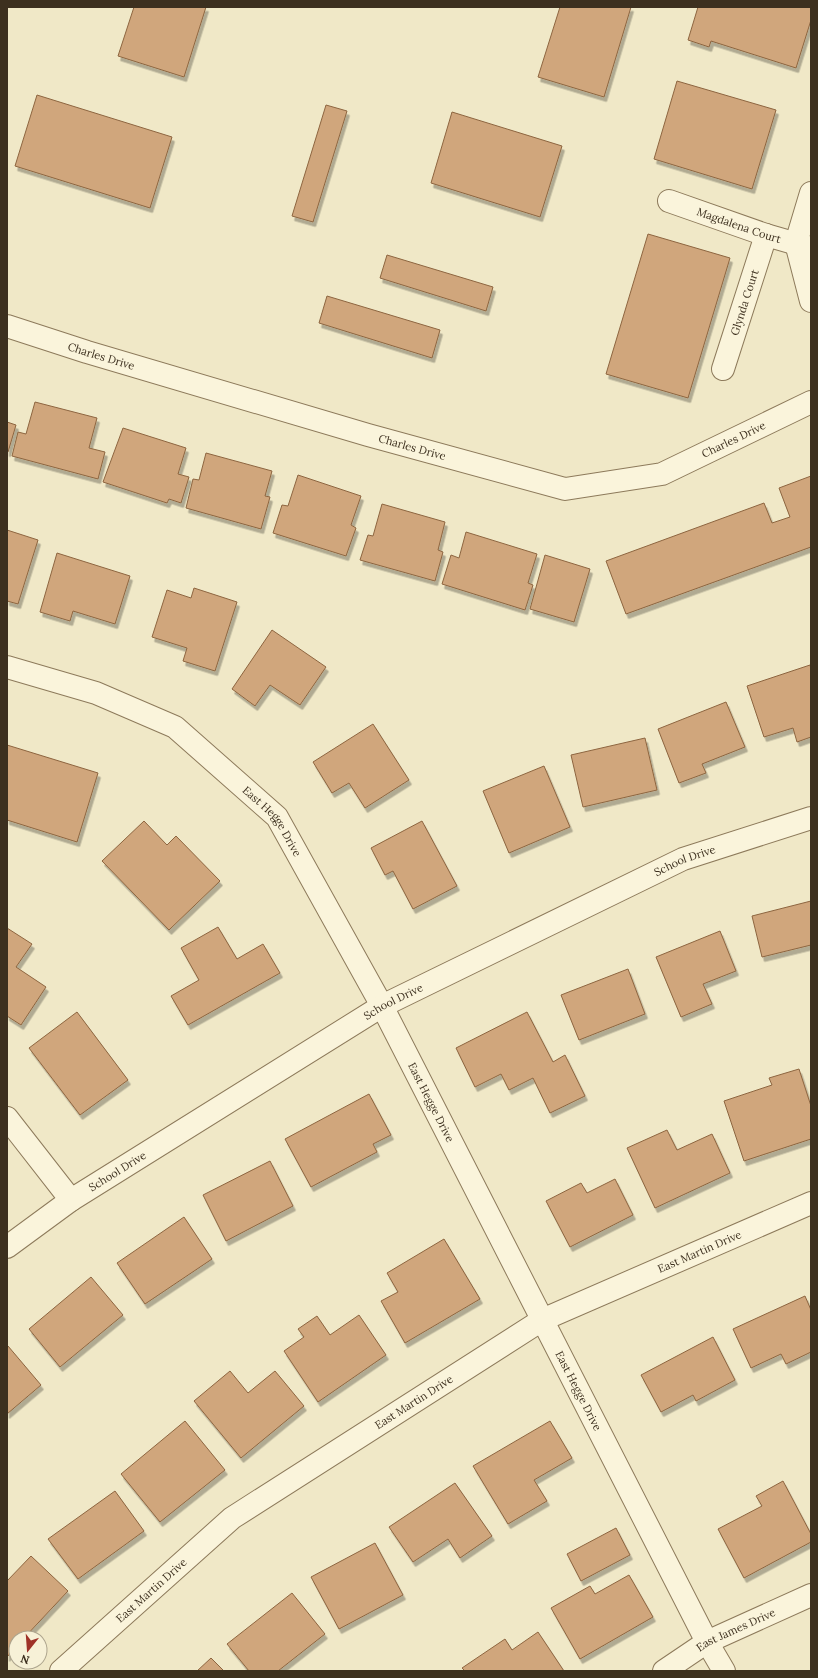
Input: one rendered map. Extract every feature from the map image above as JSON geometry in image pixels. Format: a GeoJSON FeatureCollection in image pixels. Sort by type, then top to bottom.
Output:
{"type":"FeatureCollection","features":[{"type":"Feature","properties":{"kind":"street"},"geometry":{"type":"LineString","coordinates":[[811,193],[803,245],[811,301]]}},
{"type":"Feature","properties":{"kind":"street","name":"Magdalena Court"},"geometry":{"type":"LineString","coordinates":[[668,200],[766,235],[803,245]]}},
{"type":"Feature","properties":{"kind":"street","name":"Glynda Court"},"geometry":{"type":"LineString","coordinates":[[723,370],[766,235]]}},
{"type":"Feature","properties":{"kind":"street","name":"Charles Drive"},"geometry":{"type":"LineString","coordinates":[[7,326],[87,352],[352,430],[564,489],[662,474],[811,402]]}},
{"type":"Feature","properties":{"kind":"street","name":"East Hegge Drive"},"geometry":{"type":"LineString","coordinates":[[7,667],[96,693],[174,727],[277,817],[382,1006],[707,1642],[724,1671]]}},
{"type":"Feature","properties":{"kind":"street","name":"School Drive"},"geometry":{"type":"LineString","coordinates":[[7,1247],[70,1200],[382,1006],[682,859],[811,818]]}},
{"type":"Feature","properties":{"kind":"street"},"geometry":{"type":"LineString","coordinates":[[7,1118],[70,1200]]}},
{"type":"Feature","properties":{"kind":"street","name":"East Martin Drive"},"geometry":{"type":"LineString","coordinates":[[62,1671],[232,1518],[542,1320],[811,1204]]}},
{"type":"Feature","properties":{"kind":"street","name":"East James Drive"},"geometry":{"type":"LineString","coordinates":[[664,1671],[707,1642],[811,1595]]}},
{"type":"Feature","properties":{"kind":"building"},"geometry":{"type":"Polygon","coordinates":[[[134,7],[206,7],[184,77],[118,56],[134,7]]]}},
{"type":"Feature","properties":{"kind":"building"},"geometry":{"type":"Polygon","coordinates":[[[560,7],[631,7],[604,97],[538,77],[560,7]]]}},
{"type":"Feature","properties":{"kind":"building"},"geometry":{"type":"Polygon","coordinates":[[[698,7],[811,7],[811,20],[796,68],[711,41],[709,47],[688,40],[698,7]]]}},
{"type":"Feature","properties":{"kind":"building"},"geometry":{"type":"Polygon","coordinates":[[[677,81],[776,110],[752,189],[654,159],[677,81]]]}},
{"type":"Feature","properties":{"kind":"building"},"geometry":{"type":"Polygon","coordinates":[[[37,95],[172,137],[150,208],[15,166],[37,95]]]}},
{"type":"Feature","properties":{"kind":"building"},"geometry":{"type":"Polygon","coordinates":[[[326,105],[347,111],[313,222],[292,216],[326,105]]]}},
{"type":"Feature","properties":{"kind":"building"},"geometry":{"type":"Polygon","coordinates":[[[452,112],[562,146],[540,217],[431,183],[452,112]]]}},
{"type":"Feature","properties":{"kind":"building"},"geometry":{"type":"Polygon","coordinates":[[[648,234],[730,258],[688,398],[606,374],[648,234]]]}},
{"type":"Feature","properties":{"kind":"building"},"geometry":{"type":"Polygon","coordinates":[[[387,255],[493,287],[486,311],[380,278],[387,255]]]}},
{"type":"Feature","properties":{"kind":"building"},"geometry":{"type":"Polygon","coordinates":[[[327,296],[440,330],[432,358],[319,323],[327,296]]]}},
{"type":"Feature","properties":{"kind":"building"},"geometry":{"type":"Polygon","coordinates":[[[35,402],[97,418],[89,448],[105,452],[98,479],[12,456],[18,432],[26,434],[35,402]]]}},
{"type":"Feature","properties":{"kind":"building"},"geometry":{"type":"Polygon","coordinates":[[[7,422],[16,425],[8,452],[7,452],[7,422]]]}},
{"type":"Feature","properties":{"kind":"building"},"geometry":{"type":"Polygon","coordinates":[[[123,428],[186,448],[178,474],[189,477],[181,503],[169,499],[167,503],[103,482],[123,428]]]}},
{"type":"Feature","properties":{"kind":"building"},"geometry":{"type":"Polygon","coordinates":[[[206,453],[272,471],[265,496],[270,497],[261,529],[186,508],[193,479],[199,480],[206,453]]]}},
{"type":"Feature","properties":{"kind":"building"},"geometry":{"type":"Polygon","coordinates":[[[298,475],[361,496],[351,525],[356,528],[346,556],[273,533],[282,505],[288,506],[298,475]]]}},
{"type":"Feature","properties":{"kind":"building"},"geometry":{"type":"Polygon","coordinates":[[[811,476],[811,547],[626,614],[606,561],[764,503],[772,523],[790,517],[779,488],[811,476]]]}},
{"type":"Feature","properties":{"kind":"building"},"geometry":{"type":"Polygon","coordinates":[[[382,504],[445,522],[438,550],[443,552],[435,581],[360,560],[368,535],[373,536],[382,504]]]}},
{"type":"Feature","properties":{"kind":"building"},"geometry":{"type":"Polygon","coordinates":[[[7,530],[38,540],[18,604],[7,601],[7,530]]]}},
{"type":"Feature","properties":{"kind":"building"},"geometry":{"type":"Polygon","coordinates":[[[466,532],[537,554],[528,583],[533,585],[525,610],[442,584],[451,555],[459,558],[466,532]]]}},
{"type":"Feature","properties":{"kind":"building"},"geometry":{"type":"Polygon","coordinates":[[[57,553],[130,576],[115,624],[73,611],[70,621],[40,612],[57,553]]]}},
{"type":"Feature","properties":{"kind":"building"},"geometry":{"type":"Polygon","coordinates":[[[545,555],[590,569],[574,622],[530,609],[545,555]]]}},
{"type":"Feature","properties":{"kind":"building"},"geometry":{"type":"Polygon","coordinates":[[[194,588],[237,602],[215,671],[183,661],[187,648],[152,637],[167,590],[191,598],[194,588]]]}},
{"type":"Feature","properties":{"kind":"building"},"geometry":{"type":"Polygon","coordinates":[[[272,630],[326,667],[300,705],[270,685],[255,706],[232,689],[272,630]]]}},
{"type":"Feature","properties":{"kind":"building"},"geometry":{"type":"Polygon","coordinates":[[[810,665],[811,737],[797,742],[793,728],[764,737],[747,686],[810,665]]]}},
{"type":"Feature","properties":{"kind":"building"},"geometry":{"type":"Polygon","coordinates":[[[726,702],[745,747],[702,764],[706,773],[679,783],[658,729],[726,702]]]}},
{"type":"Feature","properties":{"kind":"building"},"geometry":{"type":"Polygon","coordinates":[[[373,724],[409,780],[365,808],[349,783],[332,793],[313,762],[373,724]]]}},
{"type":"Feature","properties":{"kind":"building"},"geometry":{"type":"Polygon","coordinates":[[[645,738],[657,790],[583,807],[571,755],[645,738]]]}},
{"type":"Feature","properties":{"kind":"building"},"geometry":{"type":"Polygon","coordinates":[[[7,745],[98,773],[77,842],[7,820],[7,745]]]}},
{"type":"Feature","properties":{"kind":"building"},"geometry":{"type":"Polygon","coordinates":[[[544,766],[570,827],[509,853],[483,791],[544,766]]]}},
{"type":"Feature","properties":{"kind":"building"},"geometry":{"type":"Polygon","coordinates":[[[144,821],[167,845],[176,836],[220,881],[169,930],[102,861],[144,821]]]}},
{"type":"Feature","properties":{"kind":"building"},"geometry":{"type":"Polygon","coordinates":[[[422,821],[457,886],[413,909],[393,871],[385,875],[371,848],[422,821]]]}},
{"type":"Feature","properties":{"kind":"building"},"geometry":{"type":"Polygon","coordinates":[[[811,901],[811,945],[762,957],[752,916],[811,901]]]}},
{"type":"Feature","properties":{"kind":"building"},"geometry":{"type":"Polygon","coordinates":[[[218,927],[237,959],[263,944],[280,973],[188,1025],[171,996],[199,980],[181,948],[218,927]]]}},
{"type":"Feature","properties":{"kind":"building"},"geometry":{"type":"Polygon","coordinates":[[[7,928],[32,944],[16,967],[46,987],[21,1025],[7,1016],[7,928]]]}},
{"type":"Feature","properties":{"kind":"building"},"geometry":{"type":"Polygon","coordinates":[[[720,931],[736,971],[703,984],[712,1004],[681,1017],[656,957],[720,931]]]}},
{"type":"Feature","properties":{"kind":"building"},"geometry":{"type":"Polygon","coordinates":[[[628,969],[645,1014],[579,1040],[561,995],[628,969]]]}},
{"type":"Feature","properties":{"kind":"building"},"geometry":{"type":"Polygon","coordinates":[[[77,1012],[128,1080],[80,1115],[29,1048],[77,1012]]]}},
{"type":"Feature","properties":{"kind":"building"},"geometry":{"type":"Polygon","coordinates":[[[527,1012],[553,1062],[565,1055],[585,1096],[550,1113],[533,1078],[509,1090],[501,1074],[475,1087],[456,1048],[527,1012]]]}},
{"type":"Feature","properties":{"kind":"building"},"geometry":{"type":"Polygon","coordinates":[[[799,1069],[811,1106],[811,1139],[744,1161],[724,1101],[772,1085],[769,1078],[799,1069]]]}},
{"type":"Feature","properties":{"kind":"building"},"geometry":{"type":"Polygon","coordinates":[[[369,1094],[391,1135],[373,1144],[377,1152],[311,1187],[285,1139],[369,1094]]]}},
{"type":"Feature","properties":{"kind":"building"},"geometry":{"type":"Polygon","coordinates":[[[667,1130],[677,1150],[712,1134],[730,1173],[655,1208],[627,1148],[667,1130]]]}},
{"type":"Feature","properties":{"kind":"building"},"geometry":{"type":"Polygon","coordinates":[[[270,1161],[293,1206],[226,1241],[203,1195],[270,1161]]]}},
{"type":"Feature","properties":{"kind":"building"},"geometry":{"type":"Polygon","coordinates":[[[615,1179],[633,1215],[570,1247],[546,1201],[581,1183],[587,1193],[615,1179]]]}},
{"type":"Feature","properties":{"kind":"building"},"geometry":{"type":"Polygon","coordinates":[[[184,1217],[212,1259],[145,1304],[117,1263],[184,1217]]]}},
{"type":"Feature","properties":{"kind":"building"},"geometry":{"type":"Polygon","coordinates":[[[444,1239],[480,1299],[405,1343],[381,1301],[398,1292],[387,1273],[444,1239]]]}},
{"type":"Feature","properties":{"kind":"building"},"geometry":{"type":"Polygon","coordinates":[[[91,1277],[123,1315],[60,1367],[29,1329],[91,1277]]]}},
{"type":"Feature","properties":{"kind":"building"},"geometry":{"type":"Polygon","coordinates":[[[805,1296],[811,1310],[811,1352],[786,1364],[781,1354],[751,1368],[733,1329],[805,1296]]]}},
{"type":"Feature","properties":{"kind":"building"},"geometry":{"type":"Polygon","coordinates":[[[359,1315],[386,1355],[318,1402],[284,1351],[304,1337],[298,1329],[317,1316],[330,1335],[359,1315]]]}},
{"type":"Feature","properties":{"kind":"building"},"geometry":{"type":"Polygon","coordinates":[[[713,1337],[735,1380],[696,1401],[693,1395],[661,1412],[641,1375],[713,1337]]]}},
{"type":"Feature","properties":{"kind":"building"},"geometry":{"type":"Polygon","coordinates":[[[8,1346],[41,1385],[7,1414],[7,1347],[8,1346]]]}},
{"type":"Feature","properties":{"kind":"building"},"geometry":{"type":"Polygon","coordinates":[[[230,1371],[248,1393],[275,1371],[304,1406],[241,1458],[194,1401],[230,1371]]]}},
{"type":"Feature","properties":{"kind":"building"},"geometry":{"type":"Polygon","coordinates":[[[185,1421],[225,1470],[160,1522],[121,1474],[185,1421]]]}},
{"type":"Feature","properties":{"kind":"building"},"geometry":{"type":"Polygon","coordinates":[[[550,1421],[572,1458],[534,1480],[547,1501],[508,1524],[473,1466],[550,1421]]]}},
{"type":"Feature","properties":{"kind":"building"},"geometry":{"type":"Polygon","coordinates":[[[783,1481],[811,1534],[811,1542],[744,1578],[718,1529],[762,1506],[756,1496],[783,1481]]]}},
{"type":"Feature","properties":{"kind":"building"},"geometry":{"type":"Polygon","coordinates":[[[455,1483],[492,1536],[460,1558],[448,1539],[413,1562],[389,1527],[455,1483]]]}},
{"type":"Feature","properties":{"kind":"building"},"geometry":{"type":"Polygon","coordinates":[[[115,1491],[144,1531],[78,1579],[48,1539],[115,1491]]]}},
{"type":"Feature","properties":{"kind":"building"},"geometry":{"type":"Polygon","coordinates":[[[616,1528],[630,1555],[581,1581],[567,1554],[616,1528]]]}},
{"type":"Feature","properties":{"kind":"building"},"geometry":{"type":"Polygon","coordinates":[[[375,1543],[403,1595],[339,1629],[311,1577],[375,1543]]]}},
{"type":"Feature","properties":{"kind":"building"},"geometry":{"type":"Polygon","coordinates":[[[31,1556],[68,1591],[31,1630],[8,1630],[7,1657],[7,1581],[31,1556]]]}},
{"type":"Feature","properties":{"kind":"building"},"geometry":{"type":"Polygon","coordinates":[[[629,1575],[653,1617],[580,1659],[551,1608],[590,1586],[595,1594],[629,1575]]]}},
{"type":"Feature","properties":{"kind":"building"},"geometry":{"type":"Polygon","coordinates":[[[292,1593],[325,1634],[278,1671],[249,1671],[227,1644],[292,1593]]]}},
{"type":"Feature","properties":{"kind":"building"},"geometry":{"type":"Polygon","coordinates":[[[538,1632],[564,1671],[465,1671],[462,1668],[505,1639],[512,1650],[538,1632]]]}},
{"type":"Feature","properties":{"kind":"building"},"geometry":{"type":"Polygon","coordinates":[[[211,1658],[224,1671],[197,1671],[211,1658]]]}}]}
